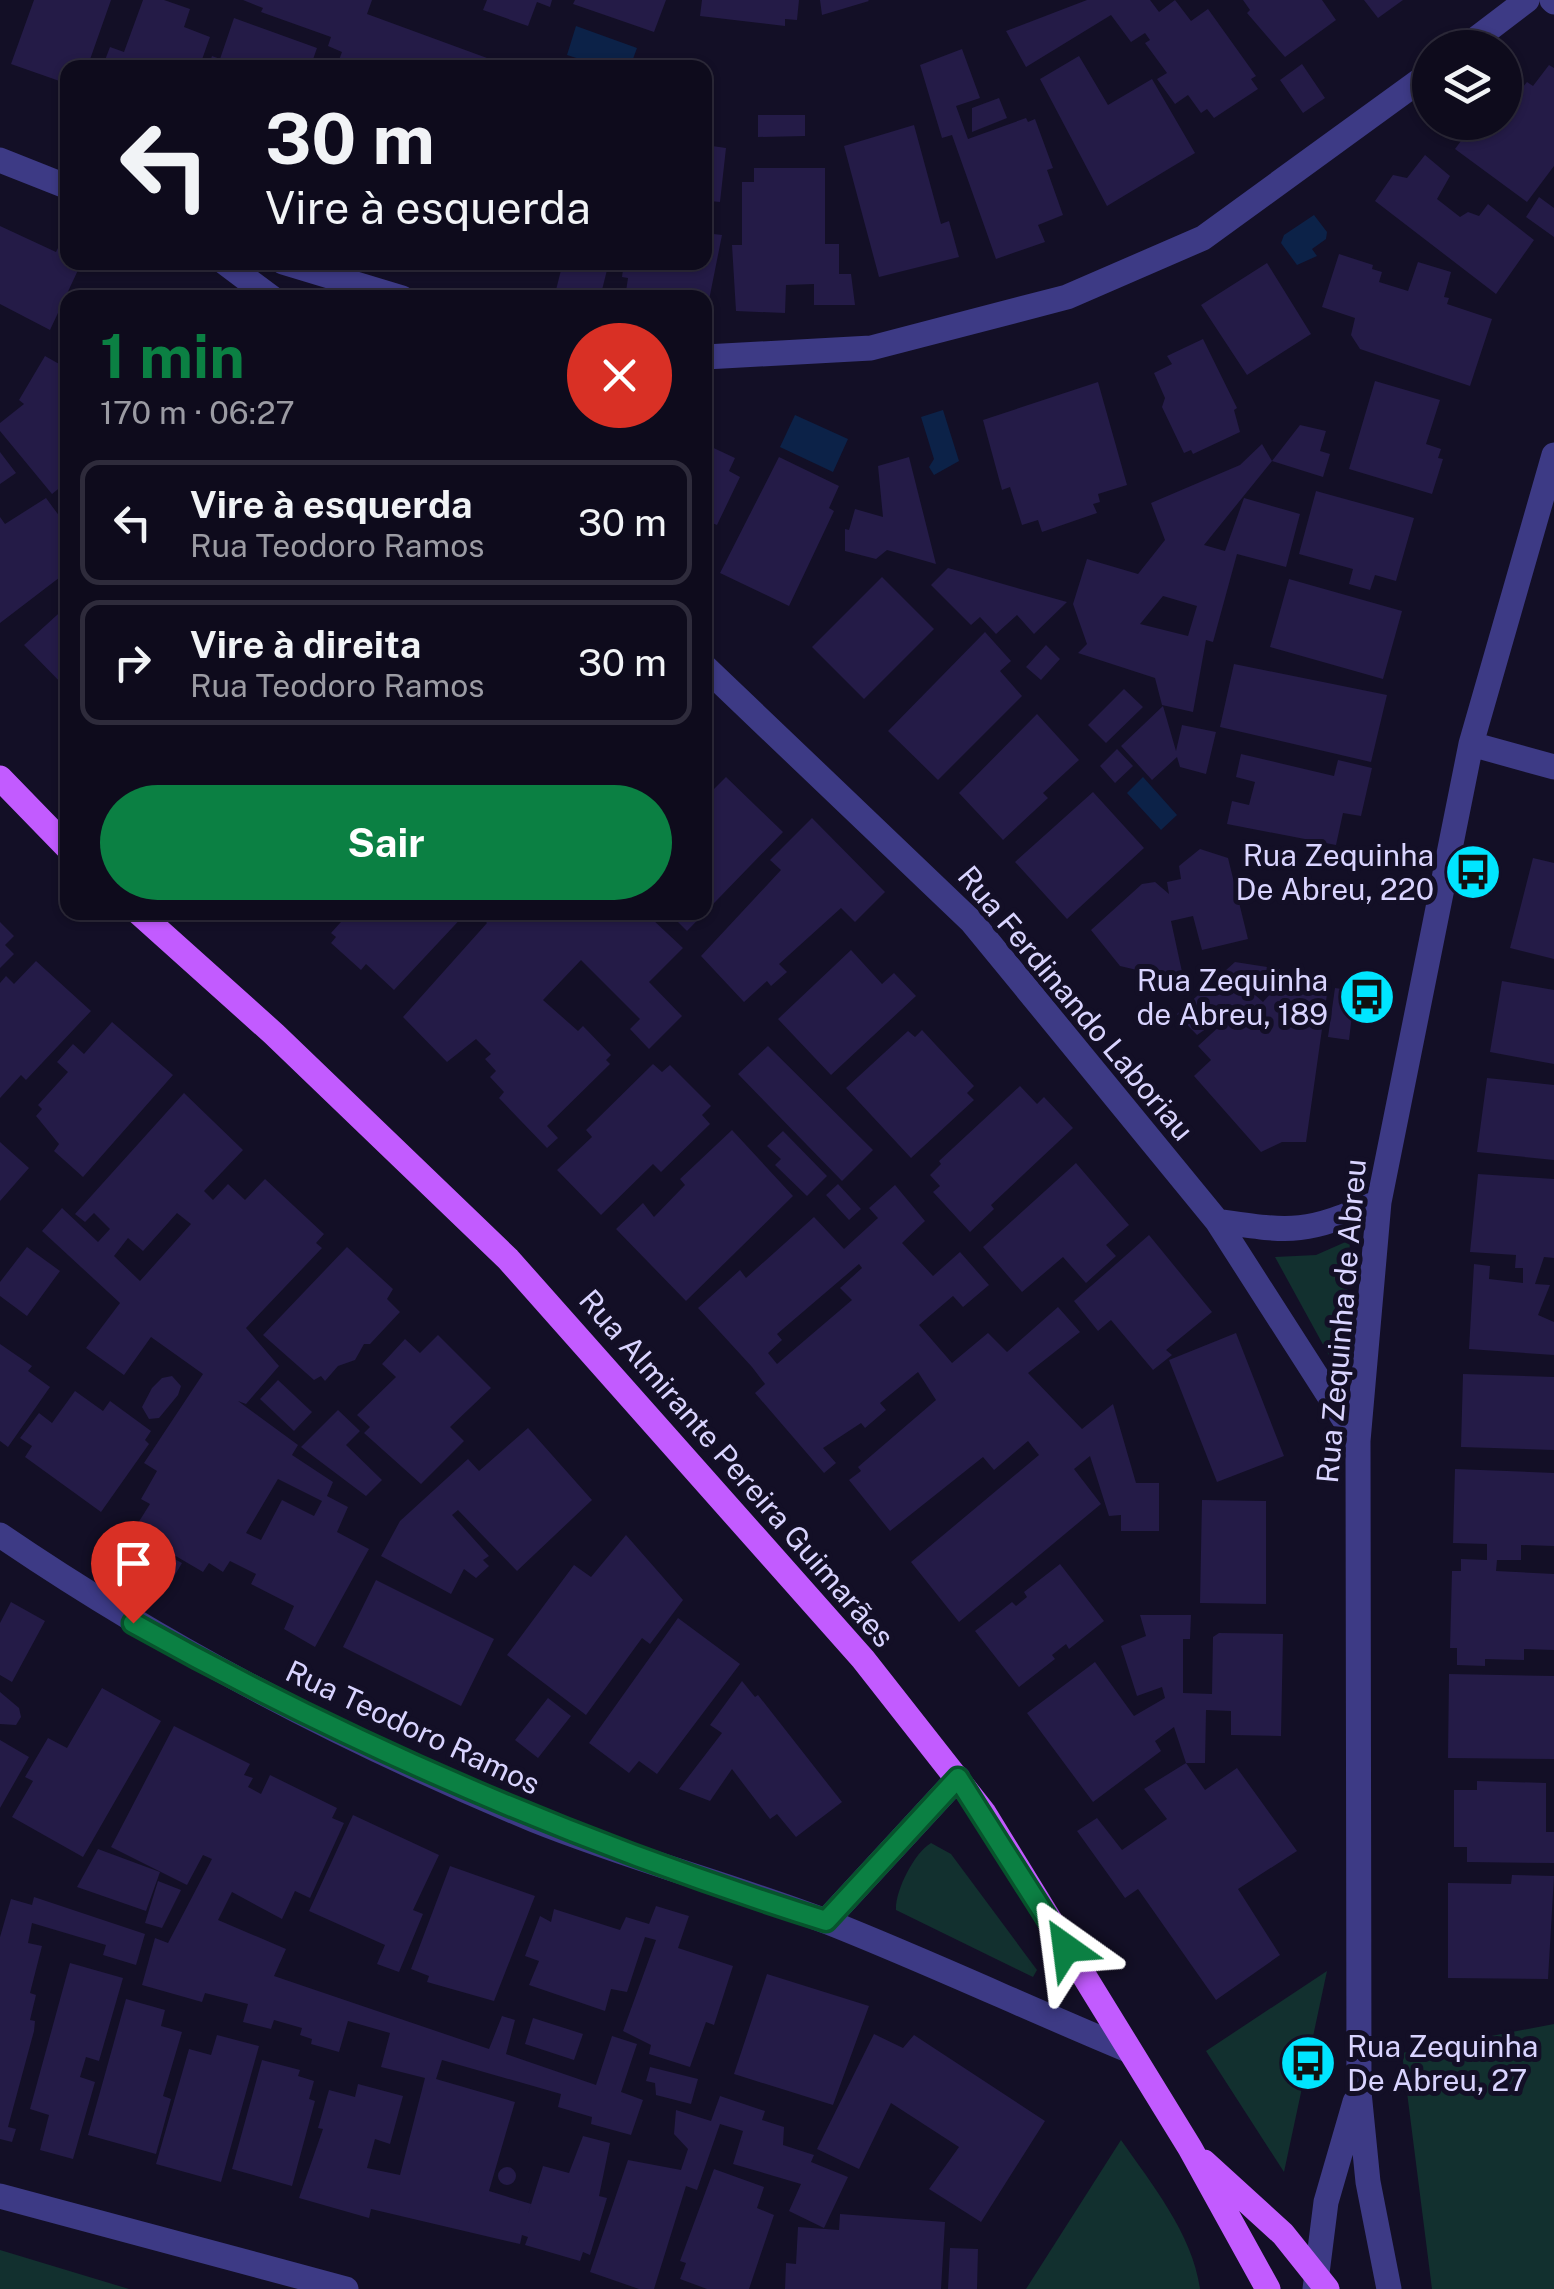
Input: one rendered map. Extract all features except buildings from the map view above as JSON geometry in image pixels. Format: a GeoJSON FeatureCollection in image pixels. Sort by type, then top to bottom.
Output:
{"type":"FeatureCollection","features":[{"type":"Feature","properties":{"kind":"main road"},"geometry":{"type":"LineString","coordinates":[[0,778],[60,840]]}},
{"type":"Feature","properties":{"kind":"main road","name":"Rua Almirante Pereira Guimarães"},"geometry":{"type":"LineString","coordinates":[[147,920],[274,1034],[508,1259],[838,1630],[958,1778],[1190,2148],[1268,2289]]}},
{"type":"Feature","properties":{"kind":"main road","name":"Rua Almirante Pereira Guimarães"},"geometry":{"type":"LineString","coordinates":[[1190,2148],[1283,2234],[1321,2285]]}},
{"type":"Feature","properties":{"kind":"street"},"geometry":{"type":"LineString","coordinates":[[1488,30],[1527,0]]}},
{"type":"Feature","properties":{"kind":"street"},"geometry":{"type":"LineString","coordinates":[[712,356],[871,348],[1067,297],[1203,238],[1412,86]]}},
{"type":"Feature","properties":{"kind":"street"},"geometry":{"type":"LineString","coordinates":[[0,160],[60,184]]}},
{"type":"Feature","properties":{"kind":"street"},"geometry":{"type":"LineString","coordinates":[[235,270],[261,290]]}},
{"type":"Feature","properties":{"kind":"street"},"geometry":{"type":"LineString","coordinates":[[309,270],[376,290]]}},
{"type":"Feature","properties":{"kind":"street","name":"Rua Zequinha de Abreu"},"geometry":{"type":"LineString","coordinates":[[1388,2289],[1368,2182],[1358,2092],[1358,1441],[1379,1202],[1471,744],[1554,455]]}},
{"type":"Feature","properties":{"kind":"street","name":"Rua Ferdinando Laboriau"},"geometry":{"type":"LineString","coordinates":[[712,674],[972,922],[1218,1221],[1358,1441]]}},
{"type":"Feature","properties":{"kind":"street"},"geometry":{"type":"LineString","coordinates":[[1471,744],[1554,767]]}},
{"type":"Feature","properties":{"kind":"street"},"geometry":{"type":"LineString","coordinates":[[1218,1221],[1287,1232],[1313,1228],[1379,1202]]}},
{"type":"Feature","properties":{"kind":"street","name":"Rua Teodoro Ramos"},"geometry":{"type":"LineString","coordinates":[[0,1536],[106,1608],[214,1669],[349,1735],[550,1826],[670,1872],[826,1921],[1128,2050]]}},
{"type":"Feature","properties":{"kind":"street"},"geometry":{"type":"LineString","coordinates":[[826,1921],[958,1778]]}},
{"type":"Feature","properties":{"kind":"street","name":"Rua Zequinha de Abreu"},"geometry":{"type":"LineString","coordinates":[[1321,2285],[1329,2188],[1358,2092]]}},
{"type":"Feature","properties":{"kind":"street"},"geometry":{"type":"LineString","coordinates":[[0,2196],[346,2289]]}},
{"type":"Feature","properties":{"kind":"green space"},"geometry":{"type":"Polygon","coordinates":[[[1350,1240],[1343,1381],[1275,1257],[1316,1255],[1350,1240]]]}},
{"type":"Feature","properties":{"kind":"green space"},"geometry":{"type":"Polygon","coordinates":[[[931,1843],[951,1854],[1037,1970],[1033,1977],[896,1910],[907,1873],[931,1843]]]}},
{"type":"Feature","properties":{"kind":"green space"},"geometry":{"type":"Polygon","coordinates":[[[1327,1971],[1284,2172],[1206,2051],[1327,1971]]]}},
{"type":"Feature","properties":{"kind":"green space"},"geometry":{"type":"Polygon","coordinates":[[[1554,2024],[1554,2289],[1432,2289],[1402,2053],[1554,2024]]]}},
{"type":"Feature","properties":{"kind":"green space"},"geometry":{"type":"Polygon","coordinates":[[[1121,2140],[1180,2229],[1200,2289],[1026,2289],[1121,2140]]]}},
{"type":"Feature","properties":{"kind":"green space"},"geometry":{"type":"Polygon","coordinates":[[[0,2250],[129,2289],[0,2289],[0,2250]]]}},
{"type":"Feature","properties":{"kind":"water"},"geometry":{"type":"Polygon","coordinates":[[[576,26],[637,48],[633,60],[582,60],[567,55],[576,26]]]}},
{"type":"Feature","properties":{"kind":"water"},"geometry":{"type":"Polygon","coordinates":[[[1314,215],[1327,232],[1326,239],[1312,249],[1317,256],[1297,265],[1281,243],[1284,235],[1314,215]]]}},
{"type":"Feature","properties":{"kind":"water"},"geometry":{"type":"Polygon","coordinates":[[[943,410],[959,461],[934,475],[929,467],[934,459],[921,417],[943,410]]]}},
{"type":"Feature","properties":{"kind":"water"},"geometry":{"type":"Polygon","coordinates":[[[795,415],[848,439],[833,472],[780,447],[795,415]]]}},
{"type":"Feature","properties":{"kind":"water"},"geometry":{"type":"Polygon","coordinates":[[[1143,777],[1177,815],[1161,830],[1127,793],[1143,777]]]}},
{"type":"Feature","properties":{"kind":"place","name":"Rua Zequinha De Abreu, 220"},"geometry":{"type":"Point","coordinates":[1473,872]}},
{"type":"Feature","properties":{"kind":"place","name":"Rua Zequinha de Abreu, 189"},"geometry":{"type":"Point","coordinates":[1367,997]}},
{"type":"Feature","properties":{"kind":"place","name":"Rua Zequinha De Abreu, 27"},"geometry":{"type":"Point","coordinates":[1308,2063]}},
{"type":"Feature","properties":{"kind":"route"},"geometry":{"type":"LineString","coordinates":[[133,1623],[214,1669],[533,1819],[670,1872],[826,1921],[958,1778],[984,1812],[1066,1948]]}}]}
